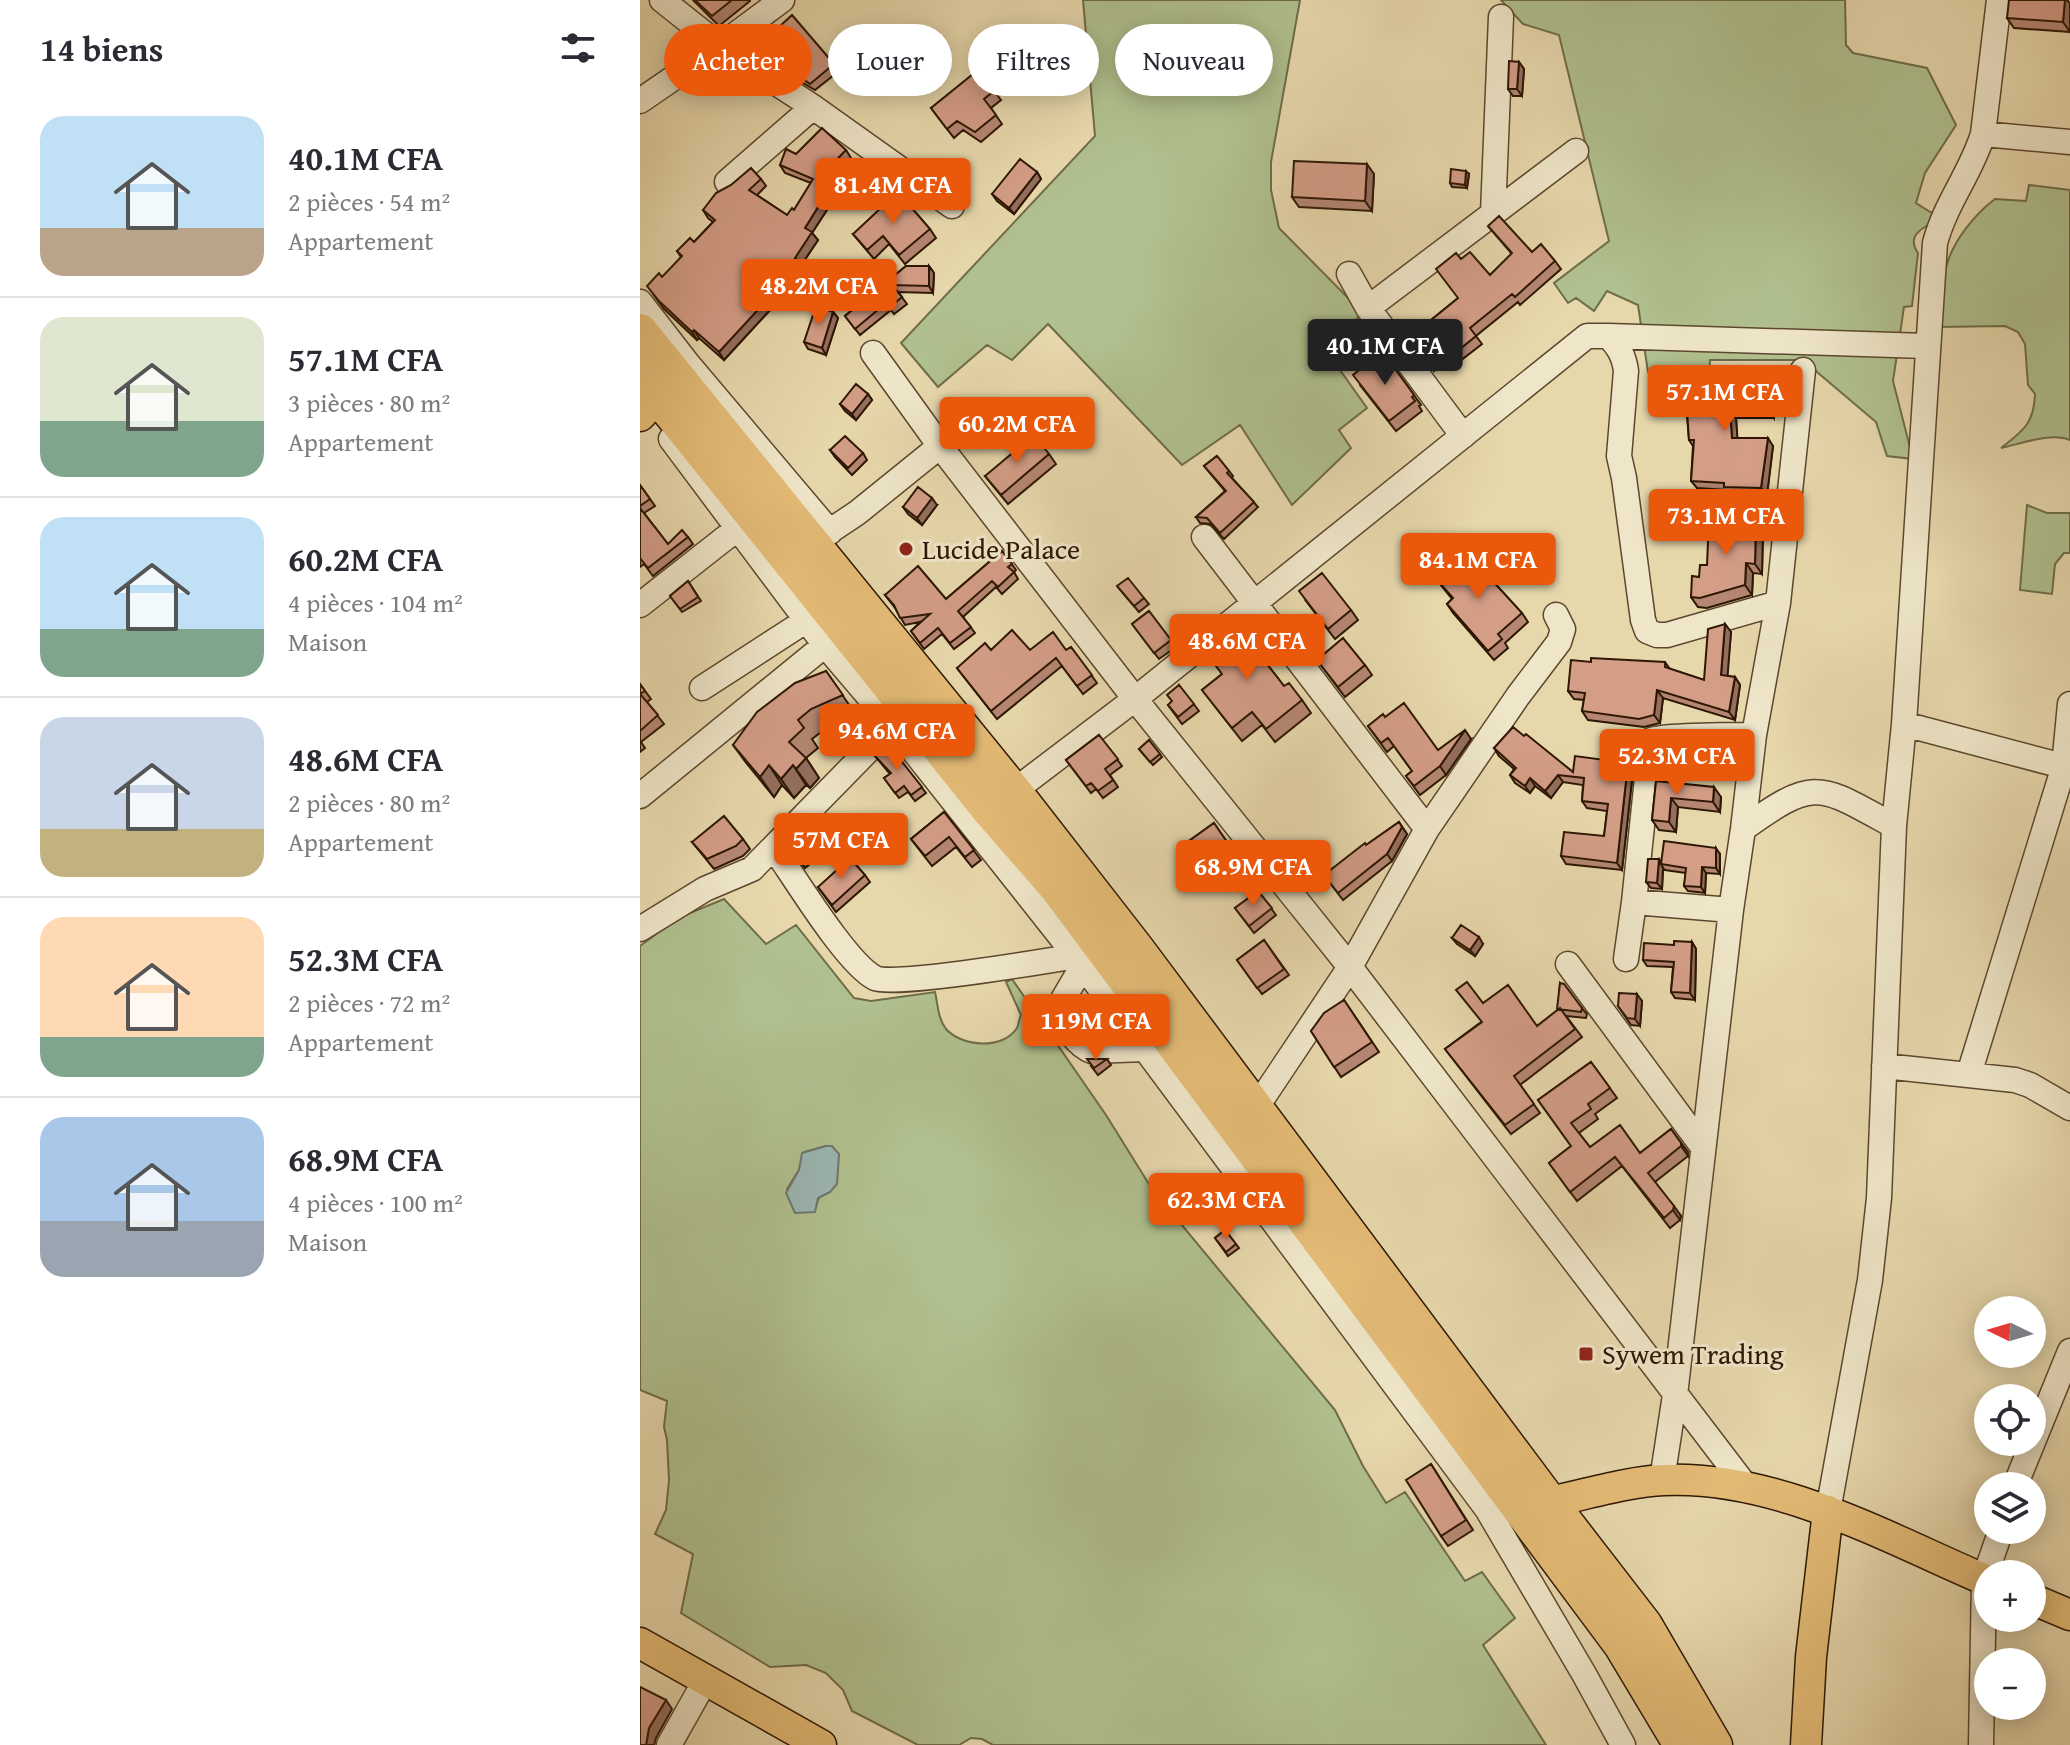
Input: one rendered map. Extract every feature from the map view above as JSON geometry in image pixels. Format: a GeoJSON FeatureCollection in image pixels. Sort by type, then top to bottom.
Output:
{"type":"FeatureCollection","features":[{"type":"Feature","properties":{"kind":"highway"},"geometry":{"type":"LineString","coordinates":[[640,331],[656,391],[989,810],[1057,888],[1621,1645],[1681,1745]]}},
{"type":"Feature","properties":{"kind":"highway"},"geometry":{"type":"LineString","coordinates":[[656,391],[821,537],[1137,949],[1645,1625],[1715,1745]]}},
{"type":"Feature","properties":{"kind":"main road"},"geometry":{"type":"LineString","coordinates":[[1550,1502],[1662,1480],[1719,1483],[1828,1511],[1974,1575]]}},
{"type":"Feature","properties":{"kind":"main road"},"geometry":{"type":"LineString","coordinates":[[1806,1745],[1811,1657],[1828,1511]]}},
{"type":"Feature","properties":{"kind":"main road"},"geometry":{"type":"LineString","coordinates":[[2046,1605],[2070,1615]]}},
{"type":"Feature","properties":{"kind":"main road"},"geometry":{"type":"LineString","coordinates":[[640,1643],[821,1745]]}},
{"type":"Feature","properties":{"kind":"street"},"geometry":{"type":"LineString","coordinates":[[662,0],[692,24]]}},
{"type":"Feature","properties":{"kind":"street"},"geometry":{"type":"LineString","coordinates":[[750,24],[782,0]]}},
{"type":"Feature","properties":{"kind":"street"},"geometry":{"type":"LineString","coordinates":[[1828,1511],[1870,1280],[1879,1198],[1894,826],[1904,724],[1935,243],[1942,216],[1977,153],[1983,134],[1999,0]]}},
{"type":"Feature","properties":{"kind":"street"},"geometry":{"type":"LineString","coordinates":[[1493,213],[1501,17]]}},
{"type":"Feature","properties":{"kind":"street"},"geometry":{"type":"LineString","coordinates":[[640,101],[664,84]]}},
{"type":"Feature","properties":{"kind":"street"},"geometry":{"type":"LineString","coordinates":[[796,96],[952,206]]}},
{"type":"Feature","properties":{"kind":"street"},"geometry":{"type":"LineString","coordinates":[[727,182],[813,107]]}},
{"type":"Feature","properties":{"kind":"street"},"geometry":{"type":"LineString","coordinates":[[1983,134],[2070,142]]}},
{"type":"Feature","properties":{"kind":"street"},"geometry":{"type":"LineString","coordinates":[[1368,308],[1576,151]]}},
{"type":"Feature","properties":{"kind":"street"},"geometry":{"type":"LineString","coordinates":[[1349,274],[1368,308],[1463,436]]}},
{"type":"Feature","properties":{"kind":"street"},"geometry":{"type":"LineString","coordinates":[[640,302],[656,391],[738,528],[825,645],[893,725],[1080,961],[1487,1509],[1623,1745]]}},
{"type":"Feature","properties":{"kind":"street"},"geometry":{"type":"LineString","coordinates":[[1014,791],[1135,699],[1587,336],[1926,346]]}},
{"type":"Feature","properties":{"kind":"street"},"geometry":{"type":"LineString","coordinates":[[1608,336],[1624,358],[1626,371],[1619,456],[1647,631],[1667,635],[1778,603]]}},
{"type":"Feature","properties":{"kind":"street"},"geometry":{"type":"LineString","coordinates":[[873,353],[940,446],[1135,699],[1350,967],[1748,1489]]}},
{"type":"Feature","properties":{"kind":"street"},"geometry":{"type":"LineString","coordinates":[[1662,1480],[1675,1395],[1702,1146],[1754,735],[1778,603],[1803,370]]}},
{"type":"Feature","properties":{"kind":"street"},"geometry":{"type":"LineString","coordinates":[[821,537],[857,513],[940,446]]}},
{"type":"Feature","properties":{"kind":"street"},"geometry":{"type":"LineString","coordinates":[[640,605],[738,528]]}},
{"type":"Feature","properties":{"kind":"street"},"geometry":{"type":"LineString","coordinates":[[1204,537],[1427,829]]}},
{"type":"Feature","properties":{"kind":"street"},"geometry":{"type":"LineString","coordinates":[[1256,1108],[1350,967],[1427,829],[1559,642],[1563,629],[1556,615]]}},
{"type":"Feature","properties":{"kind":"street"},"geometry":{"type":"LineString","coordinates":[[702,688],[807,620]]}},
{"type":"Feature","properties":{"kind":"street"},"geometry":{"type":"LineString","coordinates":[[640,796],[825,645]]}},
{"type":"Feature","properties":{"kind":"street"},"geometry":{"type":"LineString","coordinates":[[1969,1074],[2067,767],[2070,704]]}},
{"type":"Feature","properties":{"kind":"street"},"geometry":{"type":"LineString","coordinates":[[1904,724],[2067,767]]}},
{"type":"Feature","properties":{"kind":"street"},"geometry":{"type":"LineString","coordinates":[[640,929],[705,889],[752,869],[893,725]]}},
{"type":"Feature","properties":{"kind":"street"},"geometry":{"type":"LineString","coordinates":[[1626,959],[1651,740],[1658,736],[1754,735]]}},
{"type":"Feature","properties":{"kind":"street"},"geometry":{"type":"LineString","coordinates":[[1743,829],[1800,793],[1820,791],[1840,797],[1894,826]]}},
{"type":"Feature","properties":{"kind":"street"},"geometry":{"type":"LineString","coordinates":[[774,848],[854,962],[877,979],[908,980],[1080,961]]}},
{"type":"Feature","properties":{"kind":"street"},"geometry":{"type":"LineString","coordinates":[[1634,902],[1731,910]]}},
{"type":"Feature","properties":{"kind":"street"},"geometry":{"type":"LineString","coordinates":[[1080,961],[1058,1008],[1059,1016],[1085,1049],[1145,1049]]}},
{"type":"Feature","properties":{"kind":"street"},"geometry":{"type":"LineString","coordinates":[[1568,964],[1702,1146]]}},
{"type":"Feature","properties":{"kind":"street"},"geometry":{"type":"LineString","coordinates":[[1884,1066],[1969,1074],[2030,1085],[2070,1108]]}},
{"type":"Feature","properties":{"kind":"street"},"geometry":{"type":"LineString","coordinates":[[2021,1472],[2070,1351]]}},
{"type":"Feature","properties":{"kind":"street"},"geometry":{"type":"LineString","coordinates":[[1981,1745],[1984,1632]]}},
{"type":"Feature","properties":{"kind":"street"},"geometry":{"type":"LineString","coordinates":[[669,1745],[705,1681]]}},
{"type":"Feature","properties":{"kind":"green space"},"geometry":{"type":"Polygon","coordinates":[[[1083,0],[1300,0],[1271,162],[1271,190],[1279,228],[1363,313],[1325,349],[1367,408],[1339,430],[1351,448],[1292,505],[1240,425],[1182,465],[1048,324],[1012,360],[987,345],[938,387],[901,343],[1095,136],[1091,96],[1099,96],[1099,24],[1085,24],[1083,0]]]}},
{"type":"Feature","properties":{"kind":"green space"},"geometry":{"type":"Polygon","coordinates":[[[1501,0],[1845,0],[1846,45],[1853,53],[1927,68],[1956,125],[1925,173],[1916,203],[1932,213],[1933,222],[1914,238],[1918,253],[1912,306],[1904,307],[1893,381],[1913,459],[1887,456],[1876,422],[1817,372],[1808,360],[1710,360],[1709,377],[1648,372],[1638,305],[1607,291],[1594,311],[1576,298],[1568,303],[1554,283],[1609,241],[1559,35],[1523,24],[1501,0]]]}},
{"type":"Feature","properties":{"kind":"green space"},"geometry":{"type":"Polygon","coordinates":[[[2029,185],[2070,190],[2070,440],[2045,438],[2001,448],[2021,431],[2032,413],[2035,394],[2028,385],[2025,344],[2018,332],[2005,326],[1939,327],[1942,296],[1950,255],[1966,228],[1995,199],[2026,201],[2029,185]]]}},
{"type":"Feature","properties":{"kind":"green space"},"geometry":{"type":"Polygon","coordinates":[[[2027,505],[2047,513],[2070,513],[2070,553],[2064,553],[2055,564],[2052,594],[2020,590],[2027,505]]]}},
{"type":"Feature","properties":{"kind":"green space"},"geometry":{"type":"Polygon","coordinates":[[[724,899],[766,944],[796,925],[854,998],[871,1001],[935,992],[946,1029],[962,1040],[982,1044],[1002,1040],[1017,1028],[1021,1015],[1006,982],[1012,979],[1106,1115],[1152,1189],[1335,1410],[1386,1503],[1405,1492],[1465,1581],[1482,1572],[1515,1618],[1483,1645],[1546,1745],[993,1745],[971,1738],[959,1745],[918,1745],[852,1711],[843,1690],[826,1673],[806,1665],[770,1667],[681,1613],[693,1554],[655,1534],[666,1510],[669,1480],[664,1427],[667,1401],[640,1390],[640,946],[678,918],[724,899]],[[826,1146],[804,1152],[799,1170],[787,1189],[816,1207],[819,1197],[830,1192],[826,1146]]]}},
{"type":"Feature","properties":{"kind":"water"},"geometry":{"type":"Polygon","coordinates":[[[832,1146],[839,1154],[837,1184],[818,1198],[815,1212],[795,1213],[786,1193],[799,1170],[802,1153],[832,1146]]]}},
{"type":"Feature","properties":{"kind":"building"},"geometry":{"type":"Polygon","coordinates":[[[695,0],[732,0],[712,16],[695,0]]]}},
{"type":"Feature","properties":{"kind":"building"},"geometry":{"type":"Polygon","coordinates":[[[2009,0],[2065,0],[2063,22],[2007,18],[2009,0]]]}},
{"type":"Feature","properties":{"kind":"building"},"geometry":{"type":"Polygon","coordinates":[[[792,15],[800,24],[782,24],[792,15]]]}},
{"type":"Feature","properties":{"kind":"building"},"geometry":{"type":"Polygon","coordinates":[[[812,38],[828,57],[828,69],[812,82],[812,38]]]}},
{"type":"Feature","properties":{"kind":"building"},"geometry":{"type":"Polygon","coordinates":[[[1509,61],[1519,62],[1517,89],[1508,89],[1509,61]]]}},
{"type":"Feature","properties":{"kind":"building"},"geometry":{"type":"Polygon","coordinates":[[[968,78],[968,96],[988,96],[984,99],[996,115],[975,132],[957,121],[947,129],[931,108],[946,96],[952,96],[952,91],[968,78]]]}},
{"type":"Feature","properties":{"kind":"building"},"geometry":{"type":"Polygon","coordinates":[[[822,128],[846,150],[817,180],[830,188],[805,228],[812,232],[795,258],[801,263],[719,352],[694,330],[692,332],[647,286],[659,273],[662,277],[682,256],[677,251],[690,238],[694,242],[715,220],[703,210],[716,193],[751,168],[761,179],[749,190],[787,215],[792,208],[794,210],[813,179],[780,165],[786,149],[796,154],[822,128]]]}},
{"type":"Feature","properties":{"kind":"building"},"geometry":{"type":"Polygon","coordinates":[[[1020,159],[1037,172],[1009,208],[992,194],[1020,159]]]}},
{"type":"Feature","properties":{"kind":"building"},"geometry":{"type":"Polygon","coordinates":[[[1294,161],[1367,164],[1365,201],[1292,197],[1294,161]]]}},
{"type":"Feature","properties":{"kind":"building"},"geometry":{"type":"Polygon","coordinates":[[[1451,169],[1466,171],[1465,185],[1450,183],[1451,169]]]}},
{"type":"Feature","properties":{"kind":"building"},"geometry":{"type":"Polygon","coordinates":[[[898,192],[930,229],[899,255],[883,236],[867,250],[853,234],[898,192]]]}},
{"type":"Feature","properties":{"kind":"building"},"geometry":{"type":"Polygon","coordinates":[[[1499,216],[1532,252],[1541,244],[1555,261],[1515,297],[1512,294],[1470,328],[1476,336],[1455,353],[1449,346],[1428,363],[1409,338],[1458,298],[1436,269],[1456,253],[1461,259],[1470,252],[1490,275],[1512,253],[1488,226],[1499,216]]]}},
{"type":"Feature","properties":{"kind":"building"},"geometry":{"type":"Polygon","coordinates":[[[906,266],[929,266],[929,286],[892,285],[902,297],[889,308],[886,303],[855,329],[845,316],[906,266]]]}},
{"type":"Feature","properties":{"kind":"building"},"geometry":{"type":"Polygon","coordinates":[[[816,306],[833,312],[822,348],[804,342],[816,306]]]}},
{"type":"Feature","properties":{"kind":"building"},"geometry":{"type":"Polygon","coordinates":[[[1379,354],[1381,357],[1385,355],[1414,395],[1415,401],[1389,421],[1353,375],[1379,354]]]}},
{"type":"Feature","properties":{"kind":"building"},"geometry":{"type":"Polygon","coordinates":[[[1684,382],[1769,382],[1769,410],[1730,410],[1732,438],[1768,438],[1761,488],[1724,487],[1724,483],[1691,481],[1694,440],[1689,440],[1687,410],[1683,410],[1684,382]]]}},
{"type":"Feature","properties":{"kind":"building"},"geometry":{"type":"Polygon","coordinates":[[[856,384],[868,394],[852,414],[840,404],[856,384]]]}},
{"type":"Feature","properties":{"kind":"building"},"geometry":{"type":"Polygon","coordinates":[[[1034,435],[1049,454],[1001,495],[985,476],[1034,435]]]}},
{"type":"Feature","properties":{"kind":"building"},"geometry":{"type":"Polygon","coordinates":[[[845,436],[863,453],[848,468],[830,450],[845,436]]]}},
{"type":"Feature","properties":{"kind":"building"},"geometry":{"type":"Polygon","coordinates":[[[1217,456],[1229,471],[1227,473],[1254,502],[1220,533],[1207,518],[1196,517],[1226,491],[1204,466],[1217,456]]]}},
{"type":"Feature","properties":{"kind":"building"},"geometry":{"type":"Polygon","coordinates":[[[640,485],[650,499],[640,506],[640,485]]]}},
{"type":"Feature","properties":{"kind":"building"},"geometry":{"type":"Polygon","coordinates":[[[918,487],[932,498],[917,518],[903,507],[918,487]]]}},
{"type":"Feature","properties":{"kind":"building"},"geometry":{"type":"Polygon","coordinates":[[[640,508],[668,544],[682,530],[688,537],[648,568],[640,558],[640,508]]]}},
{"type":"Feature","properties":{"kind":"building"},"geometry":{"type":"Polygon","coordinates":[[[1709,519],[1756,520],[1755,564],[1746,563],[1745,585],[1700,598],[1691,597],[1692,576],[1699,577],[1700,565],[1707,565],[1709,519]]]}},
{"type":"Feature","properties":{"kind":"building"},"geometry":{"type":"Polygon","coordinates":[[[1002,551],[1012,564],[1008,567],[1014,572],[998,587],[992,581],[958,611],[971,627],[950,643],[938,628],[920,643],[911,631],[930,614],[900,618],[885,595],[918,566],[946,599],[1002,551]]]}},
{"type":"Feature","properties":{"kind":"building"},"geometry":{"type":"Polygon","coordinates":[[[1468,554],[1522,613],[1498,634],[1502,639],[1488,651],[1447,604],[1453,598],[1436,579],[1468,554]]]}},
{"type":"Feature","properties":{"kind":"building"},"geometry":{"type":"Polygon","coordinates":[[[1322,573],[1351,610],[1328,629],[1299,591],[1322,573]]]}},
{"type":"Feature","properties":{"kind":"building"},"geometry":{"type":"Polygon","coordinates":[[[1128,578],[1144,598],[1134,606],[1117,586],[1128,578]]]}},
{"type":"Feature","properties":{"kind":"building"},"geometry":{"type":"Polygon","coordinates":[[[688,581],[698,597],[680,609],[670,596],[688,581]]]}},
{"type":"Feature","properties":{"kind":"building"},"geometry":{"type":"Polygon","coordinates":[[[1149,611],[1171,640],[1154,653],[1132,624],[1149,611]]]}},
{"type":"Feature","properties":{"kind":"building"},"geometry":{"type":"Polygon","coordinates":[[[1241,623],[1257,643],[1253,646],[1284,686],[1289,683],[1302,700],[1266,729],[1252,712],[1232,728],[1202,690],[1222,674],[1205,651],[1241,623]]]}},
{"type":"Feature","properties":{"kind":"building"},"geometry":{"type":"Polygon","coordinates":[[[1725,624],[1721,675],[1735,677],[1729,712],[1657,690],[1654,715],[1639,719],[1582,711],[1585,693],[1568,691],[1571,660],[1591,662],[1591,658],[1665,662],[1665,667],[1704,680],[1708,629],[1725,624]]]}},
{"type":"Feature","properties":{"kind":"building"},"geometry":{"type":"Polygon","coordinates":[[[1012,630],[1030,650],[1053,632],[1066,650],[1071,647],[1092,675],[1077,686],[1056,658],[991,711],[957,668],[985,643],[991,650],[1012,630]]]}},
{"type":"Feature","properties":{"kind":"building"},"geometry":{"type":"Polygon","coordinates":[[[1343,638],[1365,665],[1338,687],[1317,660],[1343,638]]]}},
{"type":"Feature","properties":{"kind":"building"},"geometry":{"type":"Polygon","coordinates":[[[826,671],[843,695],[811,709],[798,720],[804,728],[789,742],[806,758],[796,769],[793,765],[781,779],[769,765],[760,777],[733,745],[757,712],[795,683],[826,671]]]}},
{"type":"Feature","properties":{"kind":"building"},"geometry":{"type":"Polygon","coordinates":[[[1179,685],[1194,704],[1178,717],[1168,705],[1172,701],[1167,695],[1179,685]]]}},
{"type":"Feature","properties":{"kind":"building"},"geometry":{"type":"Polygon","coordinates":[[[640,694],[658,715],[640,731],[640,694]]]}},
{"type":"Feature","properties":{"kind":"building"},"geometry":{"type":"Polygon","coordinates":[[[1404,703],[1438,750],[1465,730],[1440,766],[1414,786],[1406,776],[1412,771],[1388,738],[1381,743],[1368,726],[1404,703]]]}},
{"type":"Feature","properties":{"kind":"building"},"geometry":{"type":"Polygon","coordinates":[[[1513,727],[1573,772],[1575,756],[1628,763],[1617,863],[1561,856],[1564,832],[1604,836],[1608,804],[1582,801],[1584,778],[1558,775],[1545,791],[1530,778],[1525,786],[1510,775],[1516,768],[1494,748],[1513,727]]]}},
{"type":"Feature","properties":{"kind":"building"},"geometry":{"type":"Polygon","coordinates":[[[1099,735],[1118,759],[1105,769],[1113,780],[1098,791],[1091,783],[1086,786],[1066,760],[1099,735]]]}},
{"type":"Feature","properties":{"kind":"building"},"geometry":{"type":"Polygon","coordinates":[[[1149,740],[1160,754],[1150,762],[1139,749],[1149,740]]]}},
{"type":"Feature","properties":{"kind":"building"},"geometry":{"type":"Polygon","coordinates":[[[887,743],[922,787],[911,795],[904,786],[895,793],[884,778],[891,773],[875,756],[887,743]]]}},
{"type":"Feature","properties":{"kind":"building"},"geometry":{"type":"Polygon","coordinates":[[[1656,781],[1714,787],[1713,802],[1671,798],[1669,822],[1652,820],[1656,781]]]}},
{"type":"Feature","properties":{"kind":"building"},"geometry":{"type":"Polygon","coordinates":[[[944,812],[974,850],[965,857],[949,837],[925,856],[911,839],[944,812]]]}},
{"type":"Feature","properties":{"kind":"building"},"geometry":{"type":"Polygon","coordinates":[[[724,816],[743,839],[736,846],[707,859],[692,842],[724,816]]]}},
{"type":"Feature","properties":{"kind":"building"},"geometry":{"type":"Polygon","coordinates":[[[818,817],[832,836],[801,861],[788,842],[818,817]]]}},
{"type":"Feature","properties":{"kind":"building"},"geometry":{"type":"Polygon","coordinates":[[[1399,822],[1402,827],[1387,854],[1338,893],[1324,875],[1365,843],[1399,822]]]}},
{"type":"Feature","properties":{"kind":"building"},"geometry":{"type":"Polygon","coordinates":[[[1214,823],[1229,845],[1198,868],[1182,846],[1214,823]]]}},
{"type":"Feature","properties":{"kind":"building"},"geometry":{"type":"Polygon","coordinates":[[[1664,841],[1716,848],[1716,868],[1702,867],[1701,887],[1684,886],[1686,868],[1661,864],[1664,841]]]}},
{"type":"Feature","properties":{"kind":"building"},"geometry":{"type":"Polygon","coordinates":[[[850,858],[865,875],[832,905],[818,887],[850,858]]]}},
{"type":"Feature","properties":{"kind":"building"},"geometry":{"type":"Polygon","coordinates":[[[1648,859],[1659,859],[1657,883],[1646,882],[1648,859]]]}},
{"type":"Feature","properties":{"kind":"building"},"geometry":{"type":"Polygon","coordinates":[[[1258,891],[1272,908],[1249,926],[1235,908],[1258,891]]]}},
{"type":"Feature","properties":{"kind":"building"},"geometry":{"type":"Polygon","coordinates":[[[1461,925],[1479,937],[1470,950],[1452,938],[1461,925]]]}},
{"type":"Feature","properties":{"kind":"building"},"geometry":{"type":"Polygon","coordinates":[[[1264,940],[1284,969],[1257,988],[1237,960],[1264,940]]]}},
{"type":"Feature","properties":{"kind":"building"},"geometry":{"type":"Polygon","coordinates":[[[1674,941],[1692,942],[1690,993],[1671,992],[1674,962],[1643,960],[1644,943],[1674,945],[1674,941]]]}},
{"type":"Feature","properties":{"kind":"building"},"geometry":{"type":"Polygon","coordinates":[[[1467,982],[1483,1003],[1508,985],[1537,1026],[1560,1008],[1575,1029],[1514,1076],[1534,1104],[1505,1125],[1445,1049],[1482,1022],[1456,990],[1467,982]]]}},
{"type":"Feature","properties":{"kind":"building"},"geometry":{"type":"Polygon","coordinates":[[[1560,983],[1582,1008],[1581,1012],[1557,1009],[1560,983]]]}},
{"type":"Feature","properties":{"kind":"building"},"geometry":{"type":"Polygon","coordinates":[[[1619,993],[1637,994],[1635,1019],[1627,1018],[1618,1006],[1619,993]]]}},
{"type":"Feature","properties":{"kind":"building"},"geometry":{"type":"Polygon","coordinates":[[[1081,997],[1095,1016],[1083,1025],[1072,1007],[1081,997]]]}},
{"type":"Feature","properties":{"kind":"building"},"geometry":{"type":"Polygon","coordinates":[[[1344,1000],[1372,1042],[1334,1067],[1311,1031],[1324,1013],[1344,1000]]]}},
{"type":"Feature","properties":{"kind":"building"},"geometry":{"type":"Polygon","coordinates":[[[1087,1059],[1107,1059],[1094,1068],[1087,1059]]]}},
{"type":"Feature","properties":{"kind":"building"},"geometry":{"type":"Polygon","coordinates":[[[1591,1062],[1610,1088],[1588,1104],[1591,1109],[1571,1123],[1590,1147],[1620,1125],[1640,1153],[1671,1129],[1681,1143],[1648,1173],[1674,1206],[1664,1218],[1615,1157],[1570,1192],[1549,1163],[1571,1146],[1538,1100],[1591,1062]]]}},
{"type":"Feature","properties":{"kind":"building"},"geometry":{"type":"Polygon","coordinates":[[[1225,1230],[1236,1244],[1226,1252],[1215,1238],[1225,1230]]]}},
{"type":"Feature","properties":{"kind":"building"},"geometry":{"type":"Polygon","coordinates":[[[1431,1464],[1466,1520],[1441,1536],[1406,1480],[1431,1464]]]}},
{"type":"Feature","properties":{"kind":"building"},"geometry":{"type":"Polygon","coordinates":[[[640,1687],[666,1700],[649,1728],[646,1745],[640,1745],[640,1687]]]}},
{"type":"Feature","properties":{"kind":"place","name":"Lucide Palace"},"geometry":{"type":"Point","coordinates":[906,549]}},
{"type":"Feature","properties":{"kind":"place","name":"Sywem Trading"},"geometry":{"type":"Point","coordinates":[1586,1354]}}]}
